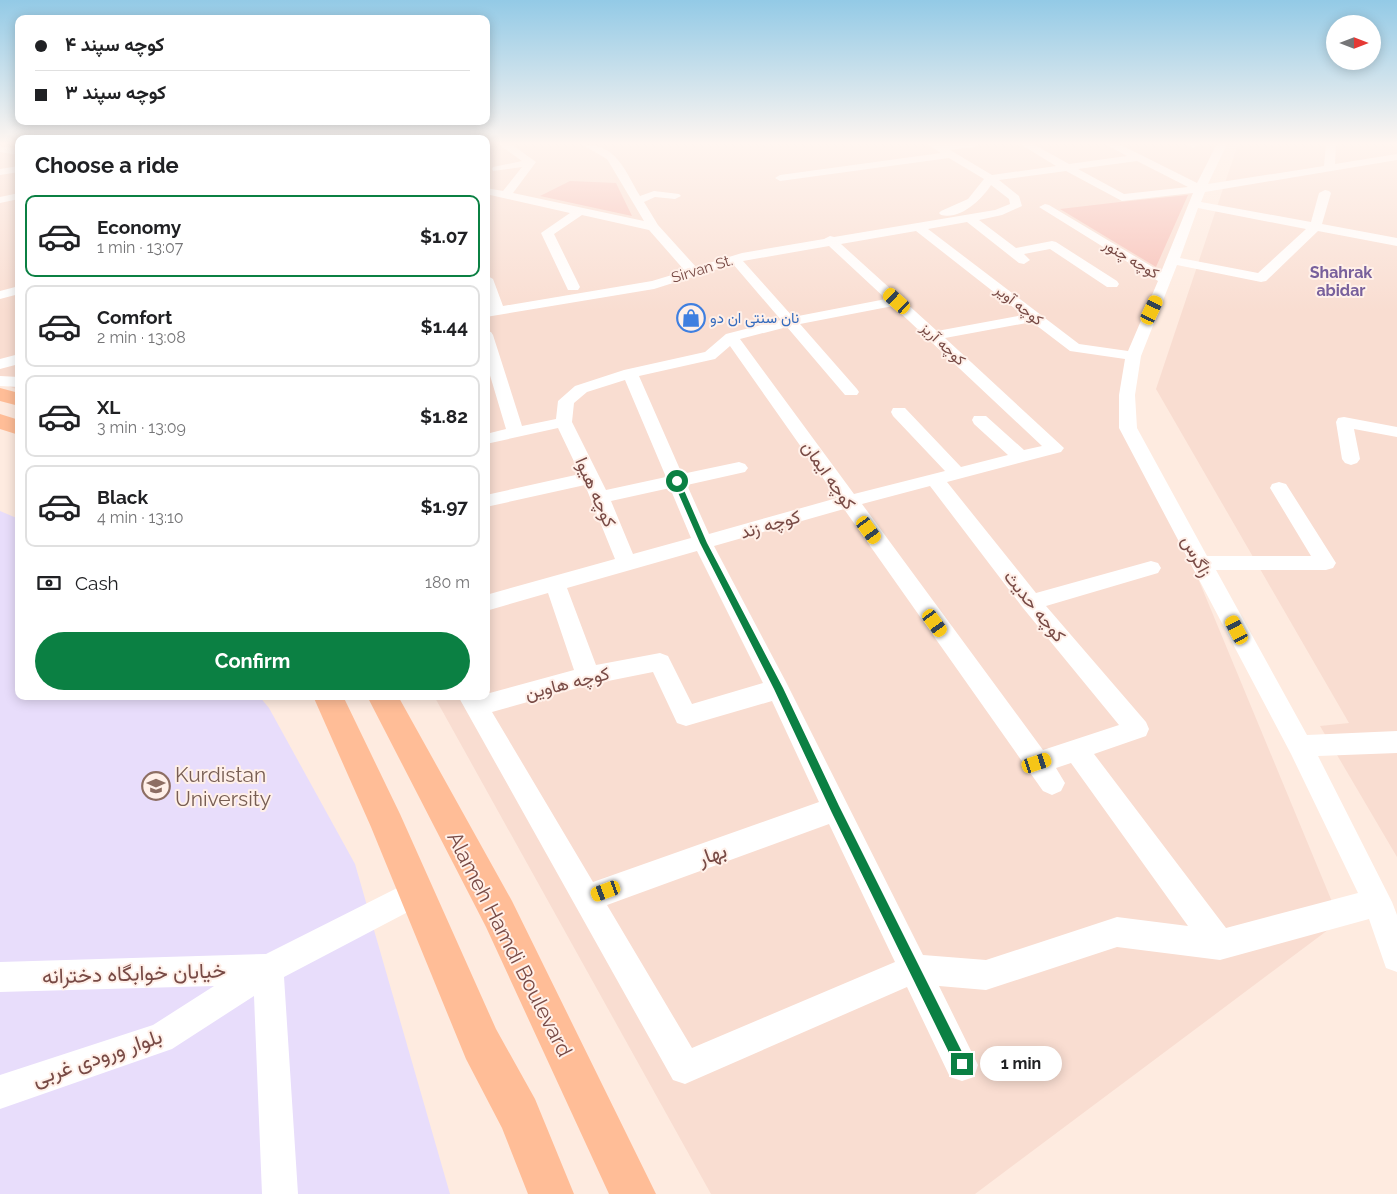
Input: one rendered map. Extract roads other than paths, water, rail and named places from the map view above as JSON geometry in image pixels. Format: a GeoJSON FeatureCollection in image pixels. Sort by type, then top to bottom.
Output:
{"type":"FeatureCollection","features":[{"type":"Feature","properties":{"kind":"main road"},"geometry":{"type":"LineString","coordinates":[[0,394],[15,399]]}},
{"type":"Feature","properties":{"kind":"main road"},"geometry":{"type":"LineString","coordinates":[[0,421],[15,427]]}},
{"type":"Feature","properties":{"kind":"main road"},"geometry":{"type":"LineString","coordinates":[[338,700],[415,893],[481,1044],[519,1115],[551,1194]]}},
{"type":"Feature","properties":{"kind":"main road","name":"Alameh Hamdi Boulevard"},"geometry":{"type":"LineString","coordinates":[[384,700],[499,914],[633,1194]]}},
{"type":"Feature","properties":{"kind":"street"},"geometry":{"type":"LineString","coordinates":[[523,200],[653,227]]}},
{"type":"Feature","properties":{"kind":"street"},"geometry":{"type":"LineString","coordinates":[[639,200],[636,201],[653,227],[692,271]]}},
{"type":"Feature","properties":{"kind":"street","name":"Sirvan St."},"geometry":{"type":"LineString","coordinates":[[917,226],[928,219],[961,209],[975,200]]}},
{"type":"Feature","properties":{"kind":"street","name":"Sirvan St."},"geometry":{"type":"LineString","coordinates":[[492,312],[654,284],[735,259],[830,240],[998,213],[1016,206],[1015,200]]}},
{"type":"Feature","properties":{"kind":"street","name":"زاگرس"},"geometry":{"type":"LineString","coordinates":[[1197,200],[1133,356],[1127,395],[1128,428],[1300,746],[1378,902],[1397,957]]}},
{"type":"Feature","properties":{"kind":"street"},"geometry":{"type":"LineString","coordinates":[[1213,200],[1316,226],[1397,242]]}},
{"type":"Feature","properties":{"kind":"street"},"geometry":{"type":"LineString","coordinates":[[1173,260],[1261,278],[1316,226],[1323,200]]}},
{"type":"Feature","properties":{"kind":"street","name":"کوچه چنور"},"geometry":{"type":"LineString","coordinates":[[1045,207],[1165,280]]}},
{"type":"Feature","properties":{"kind":"street"},"geometry":{"type":"LineString","coordinates":[[573,287],[547,233],[580,211]]}},
{"type":"Feature","properties":{"kind":"street"},"geometry":{"type":"LineString","coordinates":[[969,218],[1025,261]]}},
{"type":"Feature","properties":{"kind":"street","name":"کوچه آویر"},"geometry":{"type":"LineString","coordinates":[[917,226],[1075,348],[1133,356]]}},
{"type":"Feature","properties":{"kind":"street","name":"کوچه آریز"},"geometry":{"type":"LineString","coordinates":[[830,240],[1054,448]]}},
{"type":"Feature","properties":{"kind":"street"},"geometry":{"type":"LineString","coordinates":[[1014,252],[1052,245],[1112,284]]}},
{"type":"Feature","properties":{"kind":"street"},"geometry":{"type":"LineString","coordinates":[[735,259],[851,392]]}},
{"type":"Feature","properties":{"kind":"street"},"geometry":{"type":"LineString","coordinates":[[0,295],[15,291]]}},
{"type":"Feature","properties":{"kind":"street"},"geometry":{"type":"LineString","coordinates":[[490,438],[564,422],[566,401],[581,389],[630,373],[710,356],[731,337],[790,322],[897,301]]}},
{"type":"Feature","properties":{"kind":"street"},"geometry":{"type":"LineString","coordinates":[[934,336],[1033,317]]}},
{"type":"Feature","properties":{"kind":"street","name":"کوچه ایمان"},"geometry":{"type":"LineString","coordinates":[[731,337],[1052,783]]}},
{"type":"Feature","properties":{"kind":"street"},"geometry":{"type":"LineString","coordinates":[[490,349],[515,432]]}},
{"type":"Feature","properties":{"kind":"street"},"geometry":{"type":"LineString","coordinates":[[0,364],[15,360]]}},
{"type":"Feature","properties":{"kind":"street"},"geometry":{"type":"LineString","coordinates":[[630,373],[703,543],[778,688],[835,810],[962,1064]]}},
{"type":"Feature","properties":{"kind":"street"},"geometry":{"type":"LineString","coordinates":[[0,382],[15,382]]}},
{"type":"Feature","properties":{"kind":"street"},"geometry":{"type":"LineString","coordinates":[[898,412],[958,474]]}},
{"type":"Feature","properties":{"kind":"street"},"geometry":{"type":"LineString","coordinates":[[980,420],[1021,457]]}},
{"type":"Feature","properties":{"kind":"street","name":"کوچه هیوا"},"geometry":{"type":"LineString","coordinates":[[564,422],[600,497],[627,564]]}},
{"type":"Feature","properties":{"kind":"street"},"geometry":{"type":"LineString","coordinates":[[1351,459],[1344,422],[1397,432]]}},
{"type":"Feature","properties":{"kind":"street","name":"کوچه زند"},"geometry":{"type":"LineString","coordinates":[[490,602],[848,502],[1054,448]]}},
{"type":"Feature","properties":{"kind":"street"},"geometry":{"type":"LineString","coordinates":[[600,497],[739,468]]}},
{"type":"Feature","properties":{"kind":"street"},"geometry":{"type":"LineString","coordinates":[[490,500],[591,478]]}},
{"type":"Feature","properties":{"kind":"street","name":"کوچه حدیث"},"geometry":{"type":"LineString","coordinates":[[935,480],[1031,602],[1137,729],[1076,750]]}},
{"type":"Feature","properties":{"kind":"street"},"geometry":{"type":"LineString","coordinates":[[1201,563],[1326,563],[1279,488]]}},
{"type":"Feature","properties":{"kind":"street"},"geometry":{"type":"LineString","coordinates":[[1031,602],[1151,568]]}},
{"type":"Feature","properties":{"kind":"street"},"geometry":{"type":"LineString","coordinates":[[555,583],[588,676]]}},
{"type":"Feature","properties":{"kind":"street","name":"کوچه هاوین"},"geometry":{"type":"LineString","coordinates":[[490,698],[660,662],[686,716],[778,688]]}},
{"type":"Feature","properties":{"kind":"street"},"geometry":{"type":"LineString","coordinates":[[473,702],[685,1068],[914,968],[986,974],[1117,932],[1220,945],[1378,902]]}},
{"type":"Feature","properties":{"kind":"street"},"geometry":{"type":"LineString","coordinates":[[1300,746],[1397,742]]}},
{"type":"Feature","properties":{"kind":"street"},"geometry":{"type":"LineString","coordinates":[[1037,763],[1076,750],[1220,945]]}},
{"type":"Feature","properties":{"kind":"street","name":"بهار"},"geometry":{"type":"LineString","coordinates":[[588,898],[835,810]]}},
{"type":"Feature","properties":{"kind":"street","name":"بلوار ورودی غربی"},"geometry":{"type":"LineString","coordinates":[[0,1092],[161,1038],[268,968],[415,893]]}},
{"type":"Feature","properties":{"kind":"street"},"geometry":{"type":"LineString","coordinates":[[268,968],[280,1194]]}},
{"type":"Feature","properties":{"kind":"street","name":"خیابان خوابگاه دخترانه"},"geometry":{"type":"LineString","coordinates":[[0,977],[268,968]]}},
{"type":"Feature","properties":{"kind":"place","name":"نان سنتی ان دو"},"geometry":{"type":"Point","coordinates":[691,318]}},
{"type":"Feature","properties":{"kind":"place","name":"Kurdistan University"},"geometry":{"type":"Point","coordinates":[156,786]}},
{"type":"Feature","properties":{"kind":"district","name":"Shahrak abidar"},"geometry":{"type":"Point","coordinates":[1341,281]}}]}
